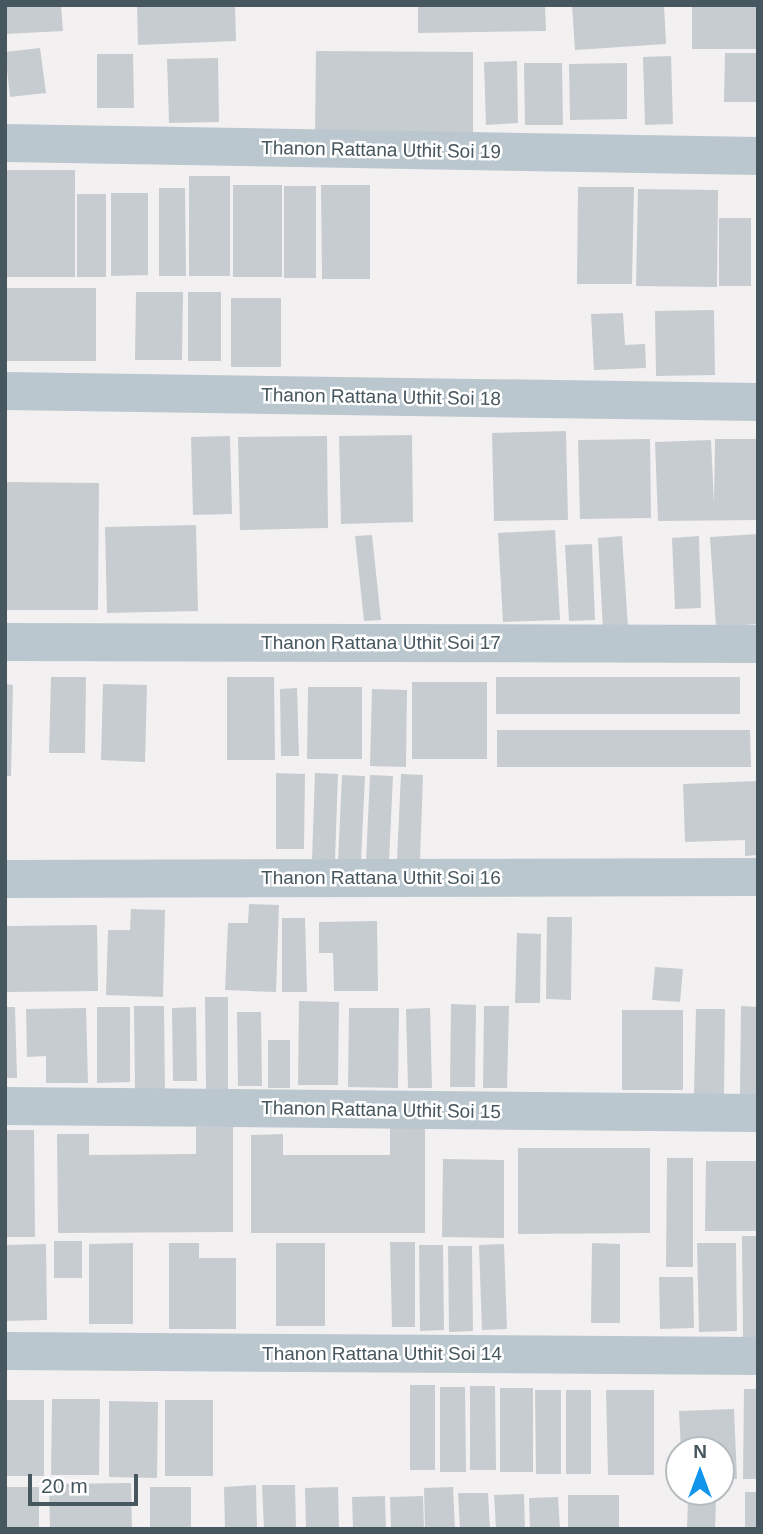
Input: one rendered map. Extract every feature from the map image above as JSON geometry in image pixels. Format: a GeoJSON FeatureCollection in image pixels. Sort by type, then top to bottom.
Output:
{"type":"FeatureCollection","features":[{"type":"Feature","properties":{"kind":"street","name":"Thanon Rattana Uthit Soi 19"},"geometry":{"type":"LineString","coordinates":[[5,144],[758,156]]}},
{"type":"Feature","properties":{"kind":"street","name":"Thanon Rattana Uthit Soi 18"},"geometry":{"type":"LineString","coordinates":[[5,391],[758,402]]}},
{"type":"Feature","properties":{"kind":"street","name":"Thanon Rattana Uthit Soi 17"},"geometry":{"type":"LineString","coordinates":[[5,642],[758,643]]}},
{"type":"Feature","properties":{"kind":"street","name":"Thanon Rattana Uthit Soi 16"},"geometry":{"type":"LineString","coordinates":[[5,879],[758,877]]}},
{"type":"Feature","properties":{"kind":"street","name":"Thanon Rattana Uthit Soi 15"},"geometry":{"type":"LineString","coordinates":[[5,1106],[758,1113]]}},
{"type":"Feature","properties":{"kind":"street","name":"Thanon Rattana Uthit Soi 14"},"geometry":{"type":"LineString","coordinates":[[5,1351],[758,1356]]}},
{"type":"Feature","properties":{"kind":"building"},"geometry":{"type":"Polygon","coordinates":[[[5,5],[61,5],[63,31],[5,34],[5,5]]]}},
{"type":"Feature","properties":{"kind":"building"},"geometry":{"type":"Polygon","coordinates":[[[137,5],[235,5],[236,41],[138,45],[137,5]]]}},
{"type":"Feature","properties":{"kind":"building"},"geometry":{"type":"Polygon","coordinates":[[[418,5],[545,5],[546,31],[418,33],[418,5]]]}},
{"type":"Feature","properties":{"kind":"building"},"geometry":{"type":"Polygon","coordinates":[[[572,5],[664,5],[666,44],[575,50],[572,5]]]}},
{"type":"Feature","properties":{"kind":"building"},"geometry":{"type":"Polygon","coordinates":[[[692,5],[758,5],[758,49],[692,49],[692,5]]]}},
{"type":"Feature","properties":{"kind":"building"},"geometry":{"type":"Polygon","coordinates":[[[40,48],[46,93],[10,97],[5,52],[40,48]]]}},
{"type":"Feature","properties":{"kind":"building"},"geometry":{"type":"Polygon","coordinates":[[[316,51],[473,52],[473,133],[315,131],[316,51]]]}},
{"type":"Feature","properties":{"kind":"building"},"geometry":{"type":"Polygon","coordinates":[[[725,53],[758,53],[758,102],[724,102],[725,53]]]}},
{"type":"Feature","properties":{"kind":"building"},"geometry":{"type":"Polygon","coordinates":[[[97,54],[133,54],[134,108],[97,108],[97,54]]]}},
{"type":"Feature","properties":{"kind":"building"},"geometry":{"type":"Polygon","coordinates":[[[671,56],[673,124],[645,125],[643,57],[671,56]]]}},
{"type":"Feature","properties":{"kind":"building"},"geometry":{"type":"Polygon","coordinates":[[[218,58],[219,122],[169,123],[167,59],[218,58]]]}},
{"type":"Feature","properties":{"kind":"building"},"geometry":{"type":"Polygon","coordinates":[[[517,61],[518,123],[486,125],[484,62],[517,61]]]}},
{"type":"Feature","properties":{"kind":"building"},"geometry":{"type":"Polygon","coordinates":[[[524,63],[562,63],[563,125],[525,125],[524,63]]]}},
{"type":"Feature","properties":{"kind":"building"},"geometry":{"type":"Polygon","coordinates":[[[627,63],[627,119],[570,120],[569,64],[627,63]]]}},
{"type":"Feature","properties":{"kind":"building"},"geometry":{"type":"Polygon","coordinates":[[[5,170],[75,170],[75,277],[5,277],[5,170]]]}},
{"type":"Feature","properties":{"kind":"building"},"geometry":{"type":"Polygon","coordinates":[[[189,176],[230,176],[230,276],[189,276],[189,176]]]}},
{"type":"Feature","properties":{"kind":"building"},"geometry":{"type":"Polygon","coordinates":[[[233,185],[282,185],[282,277],[233,277],[233,185]]]}},
{"type":"Feature","properties":{"kind":"building"},"geometry":{"type":"Polygon","coordinates":[[[321,185],[370,185],[370,279],[322,279],[321,185]]]}},
{"type":"Feature","properties":{"kind":"building"},"geometry":{"type":"Polygon","coordinates":[[[284,186],[316,186],[316,278],[284,278],[284,186]]]}},
{"type":"Feature","properties":{"kind":"building"},"geometry":{"type":"Polygon","coordinates":[[[578,187],[634,187],[632,284],[577,284],[578,187]]]}},
{"type":"Feature","properties":{"kind":"building"},"geometry":{"type":"Polygon","coordinates":[[[159,188],[185,188],[186,276],[159,276],[159,188]]]}},
{"type":"Feature","properties":{"kind":"building"},"geometry":{"type":"Polygon","coordinates":[[[638,189],[718,190],[717,287],[636,286],[638,189]]]}},
{"type":"Feature","properties":{"kind":"building"},"geometry":{"type":"Polygon","coordinates":[[[111,193],[148,193],[148,275],[111,276],[111,193]]]}},
{"type":"Feature","properties":{"kind":"building"},"geometry":{"type":"Polygon","coordinates":[[[77,194],[106,194],[106,277],[77,277],[77,194]]]}},
{"type":"Feature","properties":{"kind":"building"},"geometry":{"type":"Polygon","coordinates":[[[719,218],[751,218],[751,286],[719,286],[719,218]]]}},
{"type":"Feature","properties":{"kind":"building"},"geometry":{"type":"Polygon","coordinates":[[[5,288],[96,288],[96,361],[5,361],[5,288]]]}},
{"type":"Feature","properties":{"kind":"building"},"geometry":{"type":"Polygon","coordinates":[[[136,292],[183,292],[182,360],[135,360],[136,292]]]}},
{"type":"Feature","properties":{"kind":"building"},"geometry":{"type":"Polygon","coordinates":[[[188,292],[221,292],[221,361],[188,361],[188,292]]]}},
{"type":"Feature","properties":{"kind":"building"},"geometry":{"type":"Polygon","coordinates":[[[231,298],[281,298],[281,367],[231,367],[231,298]]]}},
{"type":"Feature","properties":{"kind":"building"},"geometry":{"type":"Polygon","coordinates":[[[714,310],[715,375],[656,376],[655,311],[714,310]]]}},
{"type":"Feature","properties":{"kind":"building"},"geometry":{"type":"Polygon","coordinates":[[[623,313],[625,345],[645,344],[646,368],[594,370],[591,314],[623,313]]]}},
{"type":"Feature","properties":{"kind":"building"},"geometry":{"type":"Polygon","coordinates":[[[566,431],[568,520],[494,521],[492,433],[566,431]]]}},
{"type":"Feature","properties":{"kind":"building"},"geometry":{"type":"Polygon","coordinates":[[[412,435],[413,522],[341,524],[339,436],[412,435]]]}},
{"type":"Feature","properties":{"kind":"building"},"geometry":{"type":"Polygon","coordinates":[[[230,436],[232,514],[193,515],[191,437],[230,436]]]}},
{"type":"Feature","properties":{"kind":"building"},"geometry":{"type":"Polygon","coordinates":[[[327,436],[328,528],[240,530],[238,437],[327,436]]]}},
{"type":"Feature","properties":{"kind":"building"},"geometry":{"type":"Polygon","coordinates":[[[650,439],[651,518],[580,519],[578,440],[650,439]]]}},
{"type":"Feature","properties":{"kind":"building"},"geometry":{"type":"Polygon","coordinates":[[[715,439],[758,439],[758,520],[658,521],[655,442],[711,440],[714,504],[715,439]]]}},
{"type":"Feature","properties":{"kind":"building"},"geometry":{"type":"Polygon","coordinates":[[[5,482],[99,483],[98,610],[5,610],[5,482]]]}},
{"type":"Feature","properties":{"kind":"building"},"geometry":{"type":"Polygon","coordinates":[[[196,525],[198,611],[107,613],[105,527],[196,525]]]}},
{"type":"Feature","properties":{"kind":"building"},"geometry":{"type":"Polygon","coordinates":[[[555,530],[560,620],[503,622],[498,533],[555,530]]]}},
{"type":"Feature","properties":{"kind":"building"},"geometry":{"type":"Polygon","coordinates":[[[758,534],[758,624],[716,627],[710,537],[758,534]]]}},
{"type":"Feature","properties":{"kind":"building"},"geometry":{"type":"Polygon","coordinates":[[[372,535],[381,620],[364,621],[355,536],[372,535]]]}},
{"type":"Feature","properties":{"kind":"building"},"geometry":{"type":"Polygon","coordinates":[[[622,536],[628,627],[603,629],[598,538],[622,536]]]}},
{"type":"Feature","properties":{"kind":"building"},"geometry":{"type":"Polygon","coordinates":[[[699,536],[701,608],[675,609],[672,538],[699,536]]]}},
{"type":"Feature","properties":{"kind":"building"},"geometry":{"type":"Polygon","coordinates":[[[592,544],[595,620],[569,621],[565,545],[592,544]]]}},
{"type":"Feature","properties":{"kind":"building"},"geometry":{"type":"Polygon","coordinates":[[[51,677],[86,677],[85,753],[49,753],[51,677]]]}},
{"type":"Feature","properties":{"kind":"building"},"geometry":{"type":"Polygon","coordinates":[[[227,677],[274,677],[275,760],[227,760],[227,677]]]}},
{"type":"Feature","properties":{"kind":"building"},"geometry":{"type":"Polygon","coordinates":[[[496,677],[740,677],[740,714],[496,714],[496,677]]]}},
{"type":"Feature","properties":{"kind":"building"},"geometry":{"type":"Polygon","coordinates":[[[412,682],[487,682],[487,759],[412,759],[412,682]]]}},
{"type":"Feature","properties":{"kind":"building"},"geometry":{"type":"Polygon","coordinates":[[[5,684],[13,685],[11,776],[5,776],[5,684]]]}},
{"type":"Feature","properties":{"kind":"building"},"geometry":{"type":"Polygon","coordinates":[[[103,684],[147,685],[145,762],[101,760],[103,684]]]}},
{"type":"Feature","properties":{"kind":"building"},"geometry":{"type":"Polygon","coordinates":[[[308,687],[362,687],[362,759],[307,759],[308,687]]]}},
{"type":"Feature","properties":{"kind":"building"},"geometry":{"type":"Polygon","coordinates":[[[297,688],[299,756],[281,756],[280,689],[297,688]]]}},
{"type":"Feature","properties":{"kind":"building"},"geometry":{"type":"Polygon","coordinates":[[[372,689],[407,690],[406,767],[370,766],[372,689]]]}},
{"type":"Feature","properties":{"kind":"building"},"geometry":{"type":"Polygon","coordinates":[[[497,730],[750,730],[751,767],[497,767],[497,730]]]}},
{"type":"Feature","properties":{"kind":"building"},"geometry":{"type":"Polygon","coordinates":[[[276,773],[305,774],[304,849],[276,849],[276,773]]]}},
{"type":"Feature","properties":{"kind":"building"},"geometry":{"type":"Polygon","coordinates":[[[315,773],[338,774],[335,861],[312,859],[315,773]]]}},
{"type":"Feature","properties":{"kind":"building"},"geometry":{"type":"Polygon","coordinates":[[[401,774],[423,775],[420,861],[397,860],[401,774]]]}},
{"type":"Feature","properties":{"kind":"building"},"geometry":{"type":"Polygon","coordinates":[[[342,775],[365,776],[361,862],[338,861],[342,775]]]}},
{"type":"Feature","properties":{"kind":"building"},"geometry":{"type":"Polygon","coordinates":[[[370,775],[393,776],[389,862],[366,861],[370,775]]]}},
{"type":"Feature","properties":{"kind":"building"},"geometry":{"type":"Polygon","coordinates":[[[758,781],[758,855],[745,856],[745,840],[685,842],[683,784],[758,781]]]}},
{"type":"Feature","properties":{"kind":"building"},"geometry":{"type":"Polygon","coordinates":[[[249,904],[279,905],[276,992],[225,990],[228,923],[248,923],[249,904]]]}},
{"type":"Feature","properties":{"kind":"building"},"geometry":{"type":"Polygon","coordinates":[[[131,909],[165,910],[163,997],[106,995],[108,930],[130,930],[131,909]]]}},
{"type":"Feature","properties":{"kind":"building"},"geometry":{"type":"Polygon","coordinates":[[[547,917],[572,917],[571,1000],[546,999],[547,917]]]}},
{"type":"Feature","properties":{"kind":"building"},"geometry":{"type":"Polygon","coordinates":[[[282,918],[305,918],[307,992],[282,992],[282,918]]]}},
{"type":"Feature","properties":{"kind":"building"},"geometry":{"type":"Polygon","coordinates":[[[377,921],[378,991],[334,991],[333,953],[319,953],[319,922],[377,921]]]}},
{"type":"Feature","properties":{"kind":"building"},"geometry":{"type":"Polygon","coordinates":[[[97,925],[98,991],[5,992],[5,926],[97,925]]]}},
{"type":"Feature","properties":{"kind":"building"},"geometry":{"type":"Polygon","coordinates":[[[517,933],[541,934],[540,1003],[515,1003],[517,933]]]}},
{"type":"Feature","properties":{"kind":"building"},"geometry":{"type":"Polygon","coordinates":[[[655,967],[683,969],[680,1002],[652,1000],[655,967]]]}},
{"type":"Feature","properties":{"kind":"building"},"geometry":{"type":"Polygon","coordinates":[[[205,997],[228,997],[228,1089],[206,1089],[205,997]]]}},
{"type":"Feature","properties":{"kind":"building"},"geometry":{"type":"Polygon","coordinates":[[[299,1001],[339,1002],[338,1085],[298,1085],[299,1001]]]}},
{"type":"Feature","properties":{"kind":"building"},"geometry":{"type":"Polygon","coordinates":[[[451,1004],[476,1005],[475,1087],[450,1087],[451,1004]]]}},
{"type":"Feature","properties":{"kind":"building"},"geometry":{"type":"Polygon","coordinates":[[[134,1006],[164,1006],[165,1089],[135,1090],[134,1006]]]}},
{"type":"Feature","properties":{"kind":"building"},"geometry":{"type":"Polygon","coordinates":[[[484,1006],[509,1006],[507,1088],[483,1088],[484,1006]]]}},
{"type":"Feature","properties":{"kind":"building"},"geometry":{"type":"Polygon","coordinates":[[[741,1006],[758,1007],[758,1094],[740,1094],[741,1006]]]}},
{"type":"Feature","properties":{"kind":"building"},"geometry":{"type":"Polygon","coordinates":[[[5,1007],[15,1007],[17,1078],[5,1078],[5,1007]]]}},
{"type":"Feature","properties":{"kind":"building"},"geometry":{"type":"Polygon","coordinates":[[[97,1007],[130,1007],[130,1082],[97,1083],[97,1007]]]}},
{"type":"Feature","properties":{"kind":"building"},"geometry":{"type":"Polygon","coordinates":[[[196,1007],[197,1081],[173,1081],[172,1008],[196,1007]]]}},
{"type":"Feature","properties":{"kind":"building"},"geometry":{"type":"Polygon","coordinates":[[[86,1008],[88,1083],[46,1083],[46,1056],[27,1057],[26,1009],[86,1008]]]}},
{"type":"Feature","properties":{"kind":"building"},"geometry":{"type":"Polygon","coordinates":[[[349,1008],[399,1008],[398,1088],[348,1087],[349,1008]]]}},
{"type":"Feature","properties":{"kind":"building"},"geometry":{"type":"Polygon","coordinates":[[[430,1008],[432,1088],[408,1088],[406,1009],[430,1008]]]}},
{"type":"Feature","properties":{"kind":"building"},"geometry":{"type":"Polygon","coordinates":[[[696,1009],[725,1009],[724,1095],[694,1094],[696,1009]]]}},
{"type":"Feature","properties":{"kind":"building"},"geometry":{"type":"Polygon","coordinates":[[[622,1010],[683,1010],[683,1090],[622,1090],[622,1010]]]}},
{"type":"Feature","properties":{"kind":"building"},"geometry":{"type":"Polygon","coordinates":[[[237,1012],[261,1012],[262,1086],[238,1086],[237,1012]]]}},
{"type":"Feature","properties":{"kind":"building"},"geometry":{"type":"Polygon","coordinates":[[[268,1040],[290,1040],[290,1088],[268,1088],[268,1040]]]}},
{"type":"Feature","properties":{"kind":"building"},"geometry":{"type":"Polygon","coordinates":[[[196,1127],[233,1127],[233,1232],[58,1233],[57,1134],[89,1134],[89,1155],[196,1154],[196,1127]]]}},
{"type":"Feature","properties":{"kind":"building"},"geometry":{"type":"Polygon","coordinates":[[[390,1127],[425,1127],[425,1233],[251,1233],[251,1135],[283,1134],[283,1155],[390,1155],[390,1127]]]}},
{"type":"Feature","properties":{"kind":"building"},"geometry":{"type":"Polygon","coordinates":[[[5,1130],[34,1130],[35,1237],[5,1237],[5,1130]]]}},
{"type":"Feature","properties":{"kind":"building"},"geometry":{"type":"Polygon","coordinates":[[[518,1148],[650,1148],[650,1233],[518,1234],[518,1148]]]}},
{"type":"Feature","properties":{"kind":"building"},"geometry":{"type":"Polygon","coordinates":[[[667,1158],[693,1158],[693,1267],[666,1267],[667,1158]]]}},
{"type":"Feature","properties":{"kind":"building"},"geometry":{"type":"Polygon","coordinates":[[[443,1159],[504,1160],[504,1238],[442,1237],[443,1159]]]}},
{"type":"Feature","properties":{"kind":"building"},"geometry":{"type":"Polygon","coordinates":[[[706,1161],[758,1161],[758,1231],[705,1231],[706,1161]]]}},
{"type":"Feature","properties":{"kind":"building"},"geometry":{"type":"Polygon","coordinates":[[[742,1236],[758,1236],[758,1338],[743,1338],[742,1236]]]}},
{"type":"Feature","properties":{"kind":"building"},"geometry":{"type":"Polygon","coordinates":[[[54,1241],[82,1241],[82,1278],[54,1278],[54,1241]]]}},
{"type":"Feature","properties":{"kind":"building"},"geometry":{"type":"Polygon","coordinates":[[[390,1242],[415,1242],[415,1327],[392,1327],[390,1242]]]}},
{"type":"Feature","properties":{"kind":"building"},"geometry":{"type":"Polygon","coordinates":[[[133,1243],[133,1324],[89,1324],[89,1244],[133,1243]]]}},
{"type":"Feature","properties":{"kind":"building"},"geometry":{"type":"Polygon","coordinates":[[[169,1243],[199,1243],[199,1258],[236,1258],[236,1329],[169,1329],[169,1243]]]}},
{"type":"Feature","properties":{"kind":"building"},"geometry":{"type":"Polygon","coordinates":[[[276,1243],[325,1243],[325,1326],[276,1326],[276,1243]]]}},
{"type":"Feature","properties":{"kind":"building"},"geometry":{"type":"Polygon","coordinates":[[[592,1243],[620,1244],[620,1323],[591,1323],[592,1243]]]}},
{"type":"Feature","properties":{"kind":"building"},"geometry":{"type":"Polygon","coordinates":[[[697,1243],[736,1243],[737,1331],[699,1332],[697,1243]]]}},
{"type":"Feature","properties":{"kind":"building"},"geometry":{"type":"Polygon","coordinates":[[[46,1244],[47,1320],[5,1321],[5,1245],[46,1244]]]}},
{"type":"Feature","properties":{"kind":"building"},"geometry":{"type":"Polygon","coordinates":[[[504,1244],[507,1329],[482,1330],[479,1245],[504,1244]]]}},
{"type":"Feature","properties":{"kind":"building"},"geometry":{"type":"Polygon","coordinates":[[[419,1245],[443,1245],[444,1330],[420,1331],[419,1245]]]}},
{"type":"Feature","properties":{"kind":"building"},"geometry":{"type":"Polygon","coordinates":[[[448,1246],[472,1246],[473,1331],[449,1332],[448,1246]]]}},
{"type":"Feature","properties":{"kind":"building"},"geometry":{"type":"Polygon","coordinates":[[[659,1277],[693,1277],[694,1328],[660,1329],[659,1277]]]}},
{"type":"Feature","properties":{"kind":"building"},"geometry":{"type":"Polygon","coordinates":[[[410,1385],[435,1385],[435,1470],[410,1470],[410,1385]]]}},
{"type":"Feature","properties":{"kind":"building"},"geometry":{"type":"Polygon","coordinates":[[[470,1386],[495,1386],[496,1470],[470,1470],[470,1386]]]}},
{"type":"Feature","properties":{"kind":"building"},"geometry":{"type":"Polygon","coordinates":[[[440,1387],[465,1387],[466,1472],[440,1472],[440,1387]]]}},
{"type":"Feature","properties":{"kind":"building"},"geometry":{"type":"Polygon","coordinates":[[[500,1388],[533,1388],[533,1472],[500,1472],[500,1388]]]}},
{"type":"Feature","properties":{"kind":"building"},"geometry":{"type":"Polygon","coordinates":[[[744,1389],[758,1389],[758,1479],[743,1479],[744,1389]]]}},
{"type":"Feature","properties":{"kind":"building"},"geometry":{"type":"Polygon","coordinates":[[[535,1390],[561,1390],[561,1474],[536,1474],[535,1390]]]}},
{"type":"Feature","properties":{"kind":"building"},"geometry":{"type":"Polygon","coordinates":[[[566,1390],[591,1390],[591,1474],[566,1474],[566,1390]]]}},
{"type":"Feature","properties":{"kind":"building"},"geometry":{"type":"Polygon","coordinates":[[[606,1390],[654,1390],[654,1475],[608,1475],[606,1390]]]}},
{"type":"Feature","properties":{"kind":"building"},"geometry":{"type":"Polygon","coordinates":[[[52,1399],[100,1399],[99,1475],[51,1475],[52,1399]]]}},
{"type":"Feature","properties":{"kind":"building"},"geometry":{"type":"Polygon","coordinates":[[[5,1400],[44,1400],[44,1476],[5,1476],[5,1400]]]}},
{"type":"Feature","properties":{"kind":"building"},"geometry":{"type":"Polygon","coordinates":[[[165,1400],[213,1400],[213,1476],[165,1476],[165,1400]]]}},
{"type":"Feature","properties":{"kind":"building"},"geometry":{"type":"Polygon","coordinates":[[[109,1401],[158,1402],[157,1478],[109,1477],[109,1401]]]}},
{"type":"Feature","properties":{"kind":"building"},"geometry":{"type":"Polygon","coordinates":[[[734,1409],[737,1479],[735,1436],[680,1436],[679,1411],[734,1409]]]}},
{"type":"Feature","properties":{"kind":"building"},"geometry":{"type":"Polygon","coordinates":[[[131,1483],[132,1529],[50,1529],[49,1484],[131,1483]]]}},
{"type":"Feature","properties":{"kind":"building"},"geometry":{"type":"Polygon","coordinates":[[[256,1485],[257,1529],[225,1529],[224,1487],[256,1485]]]}},
{"type":"Feature","properties":{"kind":"building"},"geometry":{"type":"Polygon","coordinates":[[[262,1485],[295,1485],[296,1529],[264,1529],[262,1485]]]}},
{"type":"Feature","properties":{"kind":"building"},"geometry":{"type":"Polygon","coordinates":[[[5,1487],[39,1487],[39,1529],[5,1529],[5,1487]]]}},
{"type":"Feature","properties":{"kind":"building"},"geometry":{"type":"Polygon","coordinates":[[[150,1487],[191,1487],[191,1529],[150,1529],[150,1487]]]}},
{"type":"Feature","properties":{"kind":"building"},"geometry":{"type":"Polygon","coordinates":[[[338,1487],[339,1529],[306,1529],[305,1488],[338,1487]]]}},
{"type":"Feature","properties":{"kind":"building"},"geometry":{"type":"Polygon","coordinates":[[[453,1487],[455,1529],[425,1529],[424,1488],[453,1487]]]}},
{"type":"Feature","properties":{"kind":"building"},"geometry":{"type":"Polygon","coordinates":[[[745,1492],[758,1492],[758,1529],[745,1529],[745,1492]]]}},
{"type":"Feature","properties":{"kind":"building"},"geometry":{"type":"Polygon","coordinates":[[[458,1493],[488,1493],[490,1529],[460,1529],[458,1493]]]}},
{"type":"Feature","properties":{"kind":"building"},"geometry":{"type":"Polygon","coordinates":[[[524,1494],[525,1529],[496,1529],[494,1495],[524,1494]]]}},
{"type":"Feature","properties":{"kind":"building"},"geometry":{"type":"Polygon","coordinates":[[[568,1495],[619,1495],[619,1529],[568,1529],[568,1495]]]}},
{"type":"Feature","properties":{"kind":"building"},"geometry":{"type":"Polygon","coordinates":[[[385,1496],[386,1529],[353,1529],[352,1497],[385,1496]]]}},
{"type":"Feature","properties":{"kind":"building"},"geometry":{"type":"Polygon","coordinates":[[[423,1496],[424,1529],[391,1529],[390,1497],[423,1496]]]}},
{"type":"Feature","properties":{"kind":"building"},"geometry":{"type":"Polygon","coordinates":[[[558,1497],[560,1529],[530,1529],[529,1498],[558,1497]]]}},
{"type":"Feature","properties":{"kind":"building"},"geometry":{"type":"Polygon","coordinates":[[[688,1506],[716,1506],[715,1529],[687,1529],[688,1506]]]}}]}
